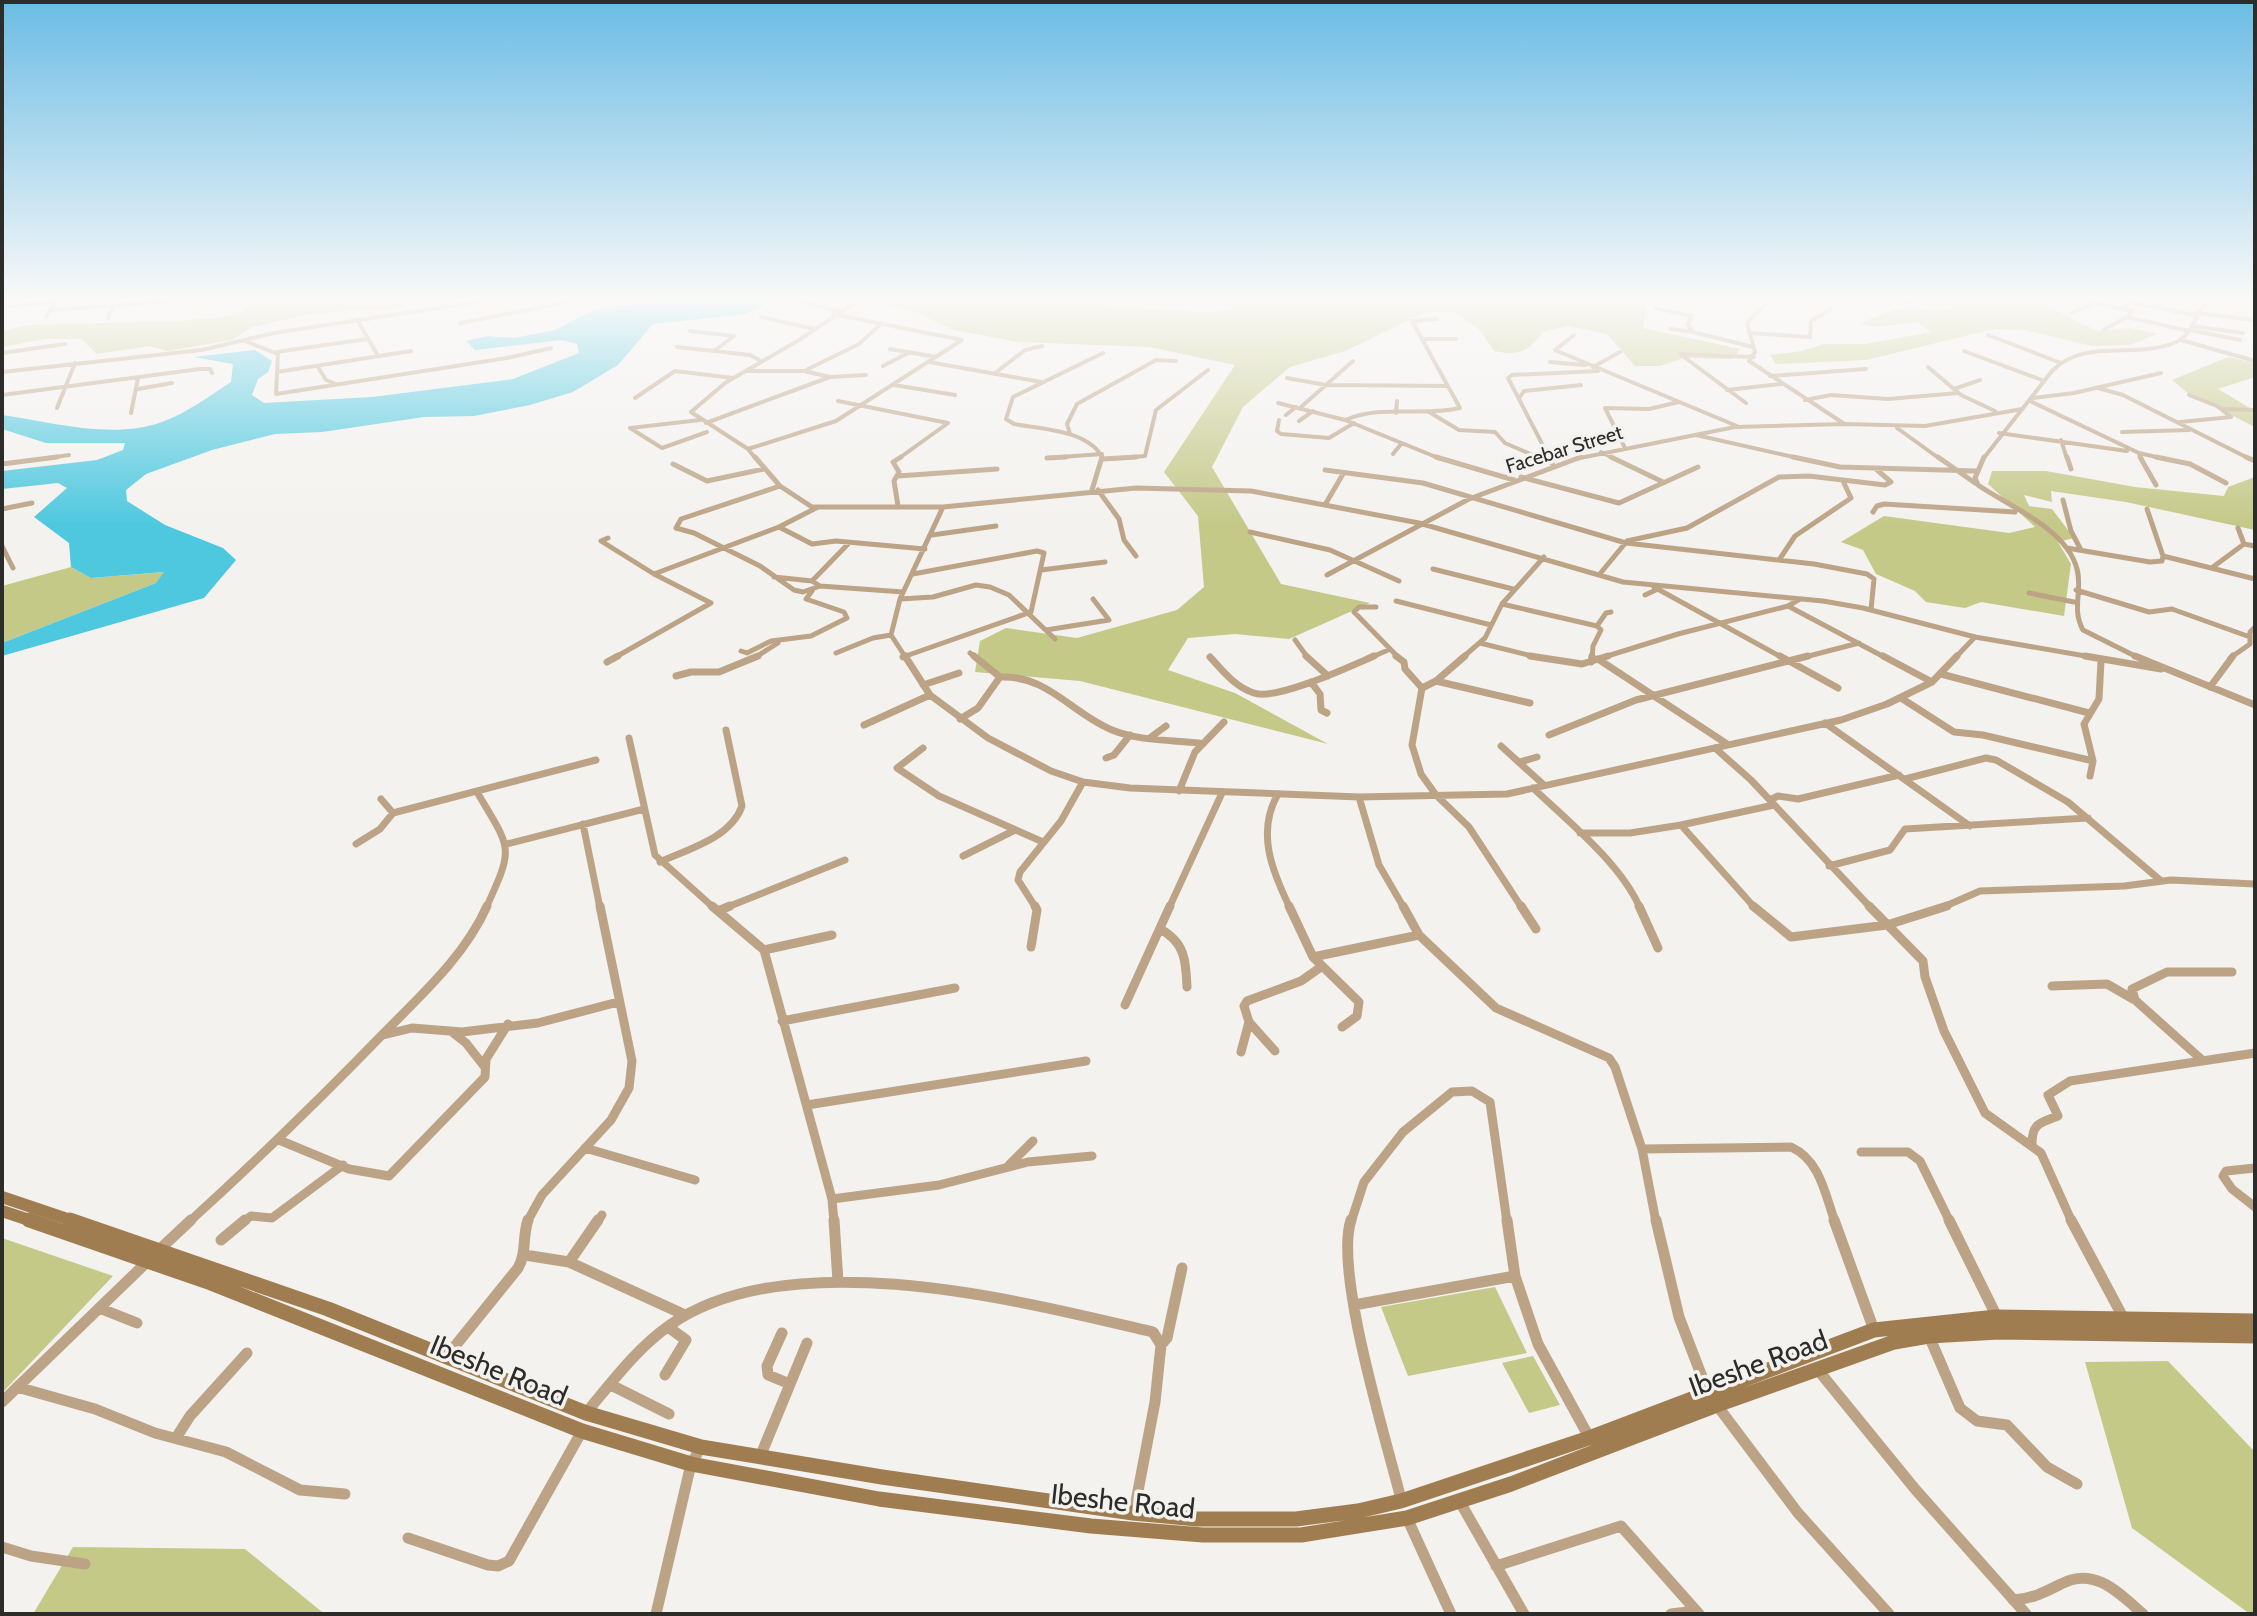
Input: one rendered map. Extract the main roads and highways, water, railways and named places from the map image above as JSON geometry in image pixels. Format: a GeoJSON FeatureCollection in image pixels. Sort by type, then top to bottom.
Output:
{"type":"FeatureCollection","features":[{"type":"Feature","properties":{"kind":"main road","name":"Ibeshe Road"},"geometry":{"type":"LineString","coordinates":[[2,1197],[153,1255],[582,1431],[691,1464],[879,1499],[1091,1526],[1203,1535],[1301,1535],[1407,1518],[1460,1502],[1894,1342],[1929,1336],[1999,1332],[2255,1336]]}},
{"type":"Feature","properties":{"kind":"main road","name":"Ibeshe Road"},"geometry":{"type":"LineString","coordinates":[[2,1211],[328,1309],[586,1413],[701,1447],[759,1459],[1133,1513],[1197,1519],[1296,1519],[1358,1511],[1401,1501],[1589,1438],[1705,1390],[1874,1330],[1996,1317],[2255,1321]]}},
{"type":"Feature","properties":{"kind":"water"},"geometry":{"type":"Polygon","coordinates":[[[232,374],[265,374],[258,379],[252,395],[264,403],[372,397],[513,379],[525,374],[602,374],[573,392],[530,405],[474,416],[424,417],[322,432],[275,434],[212,450],[146,474],[126,490],[127,501],[165,525],[223,548],[236,560],[204,598],[2,656],[2,643],[156,583],[164,572],[91,578],[71,567],[69,543],[34,517],[67,488],[58,483],[2,489],[2,471],[97,460],[123,450],[125,443],[46,443],[2,429],[2,415],[103,430],[143,427],[162,422],[198,404],[231,382],[232,374]]]}}]}
